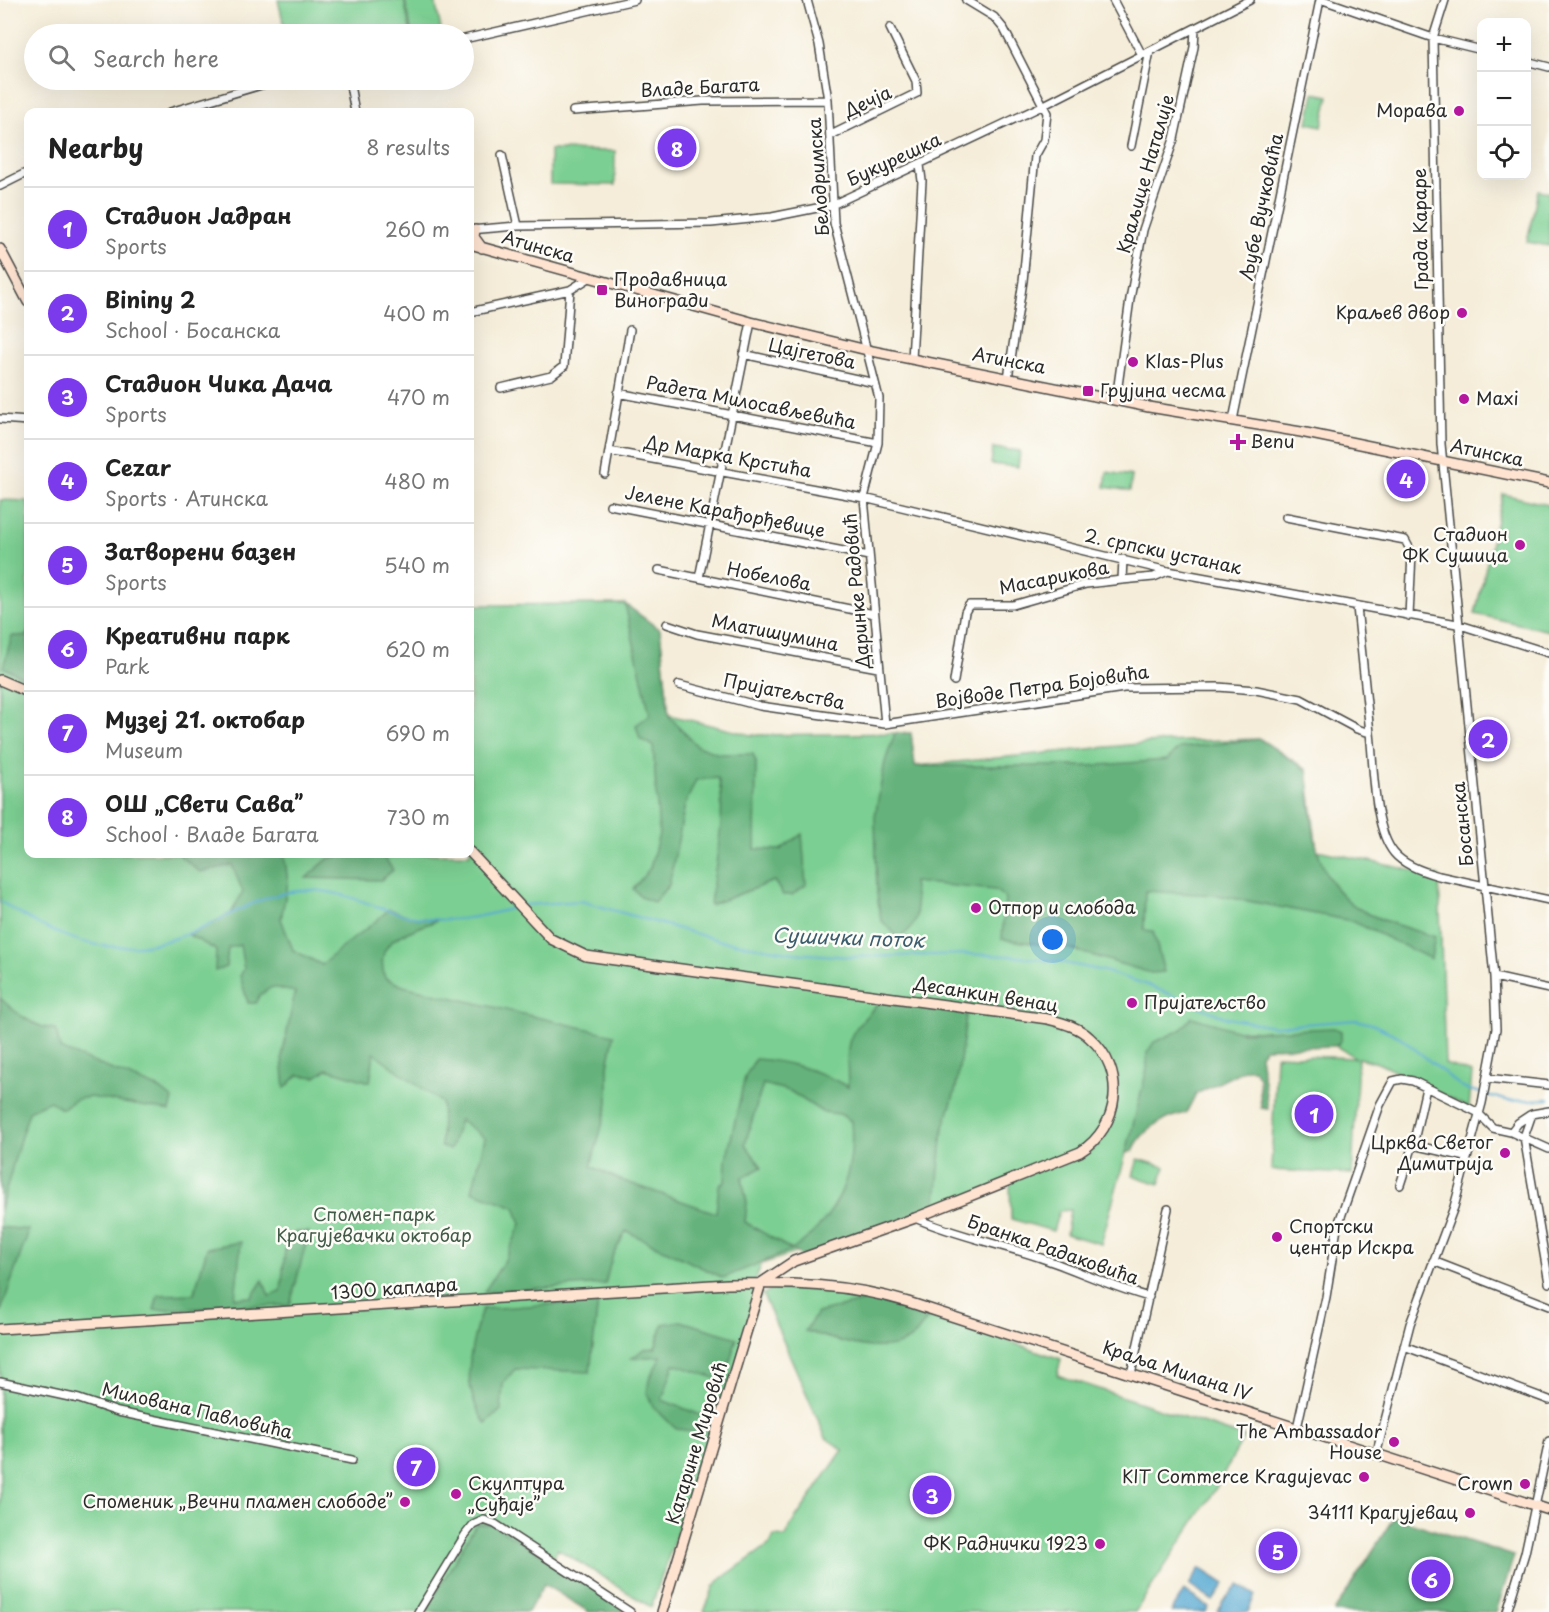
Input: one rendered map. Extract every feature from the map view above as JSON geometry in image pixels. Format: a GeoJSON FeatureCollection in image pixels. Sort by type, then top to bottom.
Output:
{"type":"FeatureCollection","features":[{"type":"Feature","properties":{"kind":"street"},"geometry":{"type":"LineString","coordinates":[[474,37],[636,0]]}},
{"type":"Feature","properties":{"kind":"street","name":"Белодримска"},"geometry":{"type":"LineString","coordinates":[[807,0],[819,44],[828,100],[832,205],[837,239],[867,350]]}},
{"type":"Feature","properties":{"kind":"street"},"geometry":{"type":"LineString","coordinates":[[966,0],[994,17],[1004,29],[1047,113],[1046,131],[1035,156],[1023,281],[1008,378]]}},
{"type":"Feature","properties":{"kind":"street"},"geometry":{"type":"LineString","coordinates":[[1113,0],[1146,53],[1131,146]]}},
{"type":"Feature","properties":{"kind":"street","name":"Букурешка"},"geometry":{"type":"LineString","coordinates":[[474,230],[518,226],[711,223],[772,217],[832,205],[1044,105],[1250,0]]}},
{"type":"Feature","properties":{"kind":"street"},"geometry":{"type":"LineString","coordinates":[[1322,0],[1433,38],[1477,49]]}},
{"type":"Feature","properties":{"kind":"street","name":"Љубе Вучковића"},"geometry":{"type":"LineString","coordinates":[[1233,420],[1322,0]]}},
{"type":"Feature","properties":{"kind":"street","name":"Града Караре"},"geometry":{"type":"LineString","coordinates":[[1442,460],[1438,379],[1433,38],[1445,0]]}},
{"type":"Feature","properties":{"kind":"street","name":"Дечја"},"geometry":{"type":"LineString","coordinates":[[831,135],[917,93],[917,85],[890,28]]}},
{"type":"Feature","properties":{"kind":"street","name":"Краљице Наталије"},"geometry":{"type":"LineString","coordinates":[[1116,400],[1130,299],[1143,230],[1174,139],[1196,29]]}},
{"type":"Feature","properties":{"kind":"street"},"geometry":{"type":"LineString","coordinates":[[1531,62],[1549,67]]}},
{"type":"Feature","properties":{"kind":"street"},"geometry":{"type":"LineString","coordinates":[[184,108],[244,90]]}},
{"type":"Feature","properties":{"kind":"street"},"geometry":{"type":"LineString","coordinates":[[351,90],[354,108]]}},
{"type":"Feature","properties":{"kind":"street","name":"Владе Багата"},"geometry":{"type":"LineString","coordinates":[[573,111],[704,101],[828,100]]}},
{"type":"Feature","properties":{"kind":"street"},"geometry":{"type":"LineString","coordinates":[[502,155],[518,226]]}},
{"type":"Feature","properties":{"kind":"street"},"geometry":{"type":"LineString","coordinates":[[912,359],[922,181],[920,165]]}},
{"type":"Feature","properties":{"kind":"street"},"geometry":{"type":"LineString","coordinates":[[0,186],[24,174]]}},
{"type":"Feature","properties":{"kind":"street"},"geometry":{"type":"LineString","coordinates":[[474,237],[482,248]]}},
{"type":"Feature","properties":{"kind":"street","name":"Атинска"},"geometry":{"type":"LineString","coordinates":[[474,245],[751,322],[867,350],[1116,400],[1442,460],[1549,483]]}},
{"type":"Feature","properties":{"kind":"street"},"geometry":{"type":"LineString","coordinates":[[1,253],[24,295]]}},
{"type":"Feature","properties":{"kind":"street"},"geometry":{"type":"LineString","coordinates":[[474,311],[570,290],[589,278]]}},
{"type":"Feature","properties":{"kind":"street"},"geometry":{"type":"LineString","coordinates":[[501,388],[551,376],[564,366],[570,290]]}},
{"type":"Feature","properties":{"kind":"street"},"geometry":{"type":"LineString","coordinates":[[699,578],[751,322]]}},
{"type":"Feature","properties":{"kind":"street"},"geometry":{"type":"LineString","coordinates":[[605,474],[630,330]]}},
{"type":"Feature","properties":{"kind":"street","name":"Даринке Радовић"},"geometry":{"type":"LineString","coordinates":[[867,350],[879,398],[878,443],[864,498],[885,724]]}},
{"type":"Feature","properties":{"kind":"street","name":"Цајгетова"},"geometry":{"type":"LineString","coordinates":[[743,354],[875,383]]}},
{"type":"Feature","properties":{"kind":"street","name":"Радета Милосављевића"},"geometry":{"type":"LineString","coordinates":[[618,393],[878,443]]}},
{"type":"Feature","properties":{"kind":"street"},"geometry":{"type":"LineString","coordinates":[[0,419],[24,421]]}},
{"type":"Feature","properties":{"kind":"street","name":"Др Марка Крстића"},"geometry":{"type":"LineString","coordinates":[[609,452],[864,498]]}},
{"type":"Feature","properties":{"kind":"street","name":"Босанска"},"geometry":{"type":"LineString","coordinates":[[1376,1455],[1404,1346],[1433,1261],[1455,1207],[1477,1112],[1482,1102],[1496,1029],[1494,977],[1442,460]]}},
{"type":"Feature","properties":{"kind":"street","name":"2. српски устанак"},"geometry":{"type":"LineString","coordinates":[[864,498],[1168,571],[1458,624],[1549,653]]}},
{"type":"Feature","properties":{"kind":"street","name":"Јелене Карађорђевице"},"geometry":{"type":"LineString","coordinates":[[610,505],[869,556]]}},
{"type":"Feature","properties":{"kind":"street"},"geometry":{"type":"LineString","coordinates":[[1286,517],[1405,540],[1412,553],[1409,616]]}},
{"type":"Feature","properties":{"kind":"street","name":"Масарикова"},"geometry":{"type":"LineString","coordinates":[[954,681],[965,612],[972,603],[1012,605],[1086,584],[1122,580],[1123,559]]}},
{"type":"Feature","properties":{"kind":"street","name":"Нобелова"},"geometry":{"type":"LineString","coordinates":[[658,570],[874,614]]}},
{"type":"Feature","properties":{"kind":"street"},"geometry":{"type":"LineString","coordinates":[[1122,580],[1154,577],[1168,571]]}},
{"type":"Feature","properties":{"kind":"street"},"geometry":{"type":"LineString","coordinates":[[1357,607],[1380,822],[1392,851],[1424,872],[1549,900]]}},
{"type":"Feature","properties":{"kind":"street","name":"Млатишумина"},"geometry":{"type":"LineString","coordinates":[[667,624],[698,634],[878,668]]}},
{"type":"Feature","properties":{"kind":"street"},"geometry":{"type":"LineString","coordinates":[[0,680],[24,690]]}},
{"type":"Feature","properties":{"kind":"street","name":"Пријатељства"},"geometry":{"type":"LineString","coordinates":[[679,685],[760,706],[885,724]]}},
{"type":"Feature","properties":{"kind":"street","name":"Војводе Петра Бојовића"},"geometry":{"type":"LineString","coordinates":[[885,724],[1124,688],[1180,686],[1256,690],[1301,699],[1357,729],[1370,733]]}},
{"type":"Feature","properties":{"kind":"street","name":"Десанкин венац"},"geometry":{"type":"LineString","coordinates":[[474,856],[525,913],[556,943],[597,959],[1048,1019],[1071,1026],[1095,1042],[1111,1068],[1114,1093],[1112,1114],[1105,1128],[1092,1143],[1080,1152],[915,1218],[786,1265],[761,1283]]}},
{"type":"Feature","properties":{"kind":"street"},"geometry":{"type":"LineString","coordinates":[[1494,977],[1549,989]]}},
{"type":"Feature","properties":{"kind":"street"},"geometry":{"type":"LineString","coordinates":[[1297,1428],[1324,1308],[1337,1228],[1380,1105],[1393,1081],[1402,1079],[1426,1088],[1477,1112],[1487,1124],[1549,1149]]}},
{"type":"Feature","properties":{"kind":"street"},"geometry":{"type":"LineString","coordinates":[[1486,1082],[1549,1085]]}},
{"type":"Feature","properties":{"kind":"street"},"geometry":{"type":"LineString","coordinates":[[1400,1185],[1413,1145],[1426,1088]]}},
{"type":"Feature","properties":{"kind":"street"},"geometry":{"type":"LineString","coordinates":[[1511,1132],[1518,1123],[1532,1114],[1549,1111]]}},
{"type":"Feature","properties":{"kind":"street"},"geometry":{"type":"LineString","coordinates":[[1532,1114],[1524,1137],[1549,1283]]}},
{"type":"Feature","properties":{"kind":"street"},"geometry":{"type":"LineString","coordinates":[[1413,1145],[1466,1157]]}},
{"type":"Feature","properties":{"kind":"street"},"geometry":{"type":"LineString","coordinates":[[1131,1374],[1168,1209]]}},
{"type":"Feature","properties":{"kind":"street","name":"Бранка Радаковића"},"geometry":{"type":"LineString","coordinates":[[915,1218],[934,1227],[1047,1260],[1117,1288],[1149,1297]]}},
{"type":"Feature","properties":{"kind":"street"},"geometry":{"type":"LineString","coordinates":[[1433,1261],[1549,1306]]}},
{"type":"Feature","properties":{"kind":"street"},"geometry":{"type":"LineString","coordinates":[[786,1265],[784,1275],[791,1283]]}},
{"type":"Feature","properties":{"kind":"street","name":"Катарине Мировић"},"geometry":{"type":"LineString","coordinates":[[662,1612],[761,1283]]}},
{"type":"Feature","properties":{"kind":"street","name":"Краља Милана IV"},"geometry":{"type":"LineString","coordinates":[[791,1283],[843,1287],[896,1298],[1549,1510]]}},
{"type":"Feature","properties":{"kind":"street","name":"1300 каплара"},"geometry":{"type":"LineString","coordinates":[[0,1329],[791,1283]]}},
{"type":"Feature","properties":{"kind":"street"},"geometry":{"type":"LineString","coordinates":[[1404,1346],[1549,1400]]}},
{"type":"Feature","properties":{"kind":"street","name":"Милована Павловића"},"geometry":{"type":"LineString","coordinates":[[0,1382],[79,1399],[118,1412],[352,1460]]}},
{"type":"Feature","properties":{"kind":"street"},"geometry":{"type":"LineString","coordinates":[[1506,1612],[1525,1553],[1549,1441]]}},
{"type":"Feature","properties":{"kind":"street"},"geometry":{"type":"LineString","coordinates":[[418,1612],[465,1535],[473,1525],[484,1520],[495,1524],[630,1612]]}},
{"type":"Feature","properties":{"kind":"green space"},"geometry":{"type":"Polygon","coordinates":[[[278,0],[404,0],[409,24],[284,24],[278,0]]]}},
{"type":"Feature","properties":{"kind":"green space"},"geometry":{"type":"Polygon","coordinates":[[[405,0],[435,0],[440,24],[410,24],[405,0]]]}},
{"type":"Feature","properties":{"kind":"green space"},"geometry":{"type":"Polygon","coordinates":[[[1314,93],[1329,96],[1322,126],[1308,123],[1314,93]]]}},
{"type":"Feature","properties":{"kind":"green space"},"geometry":{"type":"Polygon","coordinates":[[[550,150],[615,151],[615,185],[550,184],[550,150]]]}},
{"type":"Feature","properties":{"kind":"green space"},"geometry":{"type":"Polygon","coordinates":[[[1538,190],[1549,192],[1549,246],[1527,242],[1538,190]]]}},
{"type":"Feature","properties":{"kind":"green space"},"geometry":{"type":"Polygon","coordinates":[[[993,448],[1020,451],[1018,467],[991,464],[993,448]]]}},
{"type":"Feature","properties":{"kind":"green space"},"geometry":{"type":"Polygon","coordinates":[[[1107,472],[1132,476],[1130,491],[1105,487],[1107,472]]]}},
{"type":"Feature","properties":{"kind":"green space","name":"Стадион ФК Сушица"},"geometry":{"type":"Polygon","coordinates":[[[1503,494],[1549,505],[1549,631],[1475,614],[1503,494]]]}},
{"type":"Feature","properties":{"kind":"green space","name":"Спомен-парк Крагујевачки октобар"},"geometry":{"type":"Polygon","coordinates":[[[0,500],[24,501],[24,858],[474,858],[474,605],[625,604],[660,630],[669,715],[751,735],[911,733],[915,766],[1158,742],[1260,739],[1307,770],[1317,850],[1439,876],[1445,1064],[1472,1073],[1469,1108],[1378,1063],[1358,1058],[1352,1174],[1271,1170],[1276,1055],[1356,1058],[1336,1046],[1341,1040],[1250,1030],[1232,1031],[1212,1023],[1174,1042],[1133,1151],[1126,1153],[1101,1244],[1066,1234],[1070,1210],[1059,1211],[1053,1231],[1011,1219],[1010,1182],[761,1264],[754,1285],[764,1285],[651,1607],[558,1549],[524,1612],[0,1612],[0,500]]]}},
{"type":"Feature","properties":{"kind":"green space"},"geometry":{"type":"Polygon","coordinates":[[[625,604],[660,630],[669,716],[697,746],[719,754],[753,754],[756,762],[755,849],[780,850],[802,834],[806,885],[792,895],[783,895],[774,881],[710,905],[721,823],[721,791],[718,778],[696,780],[685,805],[669,885],[654,902],[643,898],[633,889],[650,868],[659,834],[653,746],[640,739],[636,725],[650,715],[625,604]]]}},
{"type":"Feature","properties":{"kind":"green space"},"geometry":{"type":"Polygon","coordinates":[[[12,636],[24,636],[24,678],[3,667],[12,636]]]}},
{"type":"Feature","properties":{"kind":"green space"},"geometry":{"type":"Polygon","coordinates":[[[895,733],[911,733],[915,766],[1087,766],[1167,760],[1179,748],[1260,739],[1307,770],[1317,848],[1332,882],[1344,897],[1361,910],[1387,922],[1435,937],[1431,959],[1352,921],[1217,895],[1145,891],[1144,930],[1153,931],[1164,972],[1151,973],[1067,948],[1002,939],[1005,898],[995,890],[913,882],[915,920],[907,932],[899,938],[881,920],[877,894],[875,816],[885,762],[895,733]]]}},
{"type":"Feature","properties":{"kind":"green space"},"geometry":{"type":"Polygon","coordinates":[[[183,858],[285,858],[288,882],[281,919],[293,950],[322,965],[389,909],[412,917],[437,920],[404,934],[388,945],[382,964],[385,978],[403,986],[614,1035],[608,1066],[608,1104],[591,1166],[618,1179],[716,1213],[719,1185],[725,1182],[726,1160],[745,1077],[755,1059],[803,1068],[848,1087],[848,1055],[851,1036],[862,1020],[884,997],[961,1007],[966,1016],[964,1033],[956,1088],[943,1130],[935,1210],[803,1257],[792,1250],[723,1278],[626,1231],[612,1257],[605,1284],[484,1292],[505,1260],[521,1224],[515,1207],[472,1191],[485,1138],[460,1120],[450,1150],[441,1147],[442,1103],[374,1053],[370,1082],[327,1069],[316,1077],[298,1075],[285,1088],[282,1057],[295,992],[272,987],[260,995],[256,1003],[248,1003],[240,976],[244,969],[240,945],[228,948],[226,967],[215,971],[216,950],[189,935],[231,913],[243,892],[232,865],[200,872],[183,858]],[[763,1084],[745,1144],[762,1167],[742,1178],[747,1203],[745,1222],[792,1250],[807,1238],[831,1210],[840,1194],[850,1160],[851,1121],[840,1114],[822,1112],[790,1091],[763,1084]]]}},
{"type":"Feature","properties":{"kind":"green space"},"geometry":{"type":"Polygon","coordinates":[[[385,858],[393,870],[381,880],[306,878],[328,859],[385,858]]]}},
{"type":"Feature","properties":{"kind":"green space"},"geometry":{"type":"Polygon","coordinates":[[[0,998],[33,1023],[56,1029],[60,1049],[160,1089],[173,1099],[170,1111],[90,1097],[77,1099],[61,1109],[50,1101],[30,1110],[0,1210],[0,998]]]}},
{"type":"Feature","properties":{"kind":"green space"},"geometry":{"type":"Polygon","coordinates":[[[1192,1017],[1242,1032],[1334,1028],[1341,1031],[1341,1040],[1336,1046],[1265,1048],[1260,1055],[1268,1109],[1261,1108],[1259,1078],[1254,1069],[1246,1069],[1196,1094],[1186,1113],[1154,1125],[1142,1136],[1133,1151],[1126,1153],[1147,1069],[1147,1053],[1154,1042],[1181,1030],[1192,1017]]]}},
{"type":"Feature","properties":{"kind":"green space"},"geometry":{"type":"Polygon","coordinates":[[[1138,1159],[1165,1167],[1160,1184],[1133,1176],[1138,1159]]]}},
{"type":"Feature","properties":{"kind":"green space"},"geometry":{"type":"Polygon","coordinates":[[[0,1227],[29,1230],[0,1314],[0,1227]]]}},
{"type":"Feature","properties":{"kind":"green space"},"geometry":{"type":"Polygon","coordinates":[[[295,1232],[309,1232],[290,1305],[154,1310],[158,1295],[194,1294],[207,1248],[241,1242],[235,1298],[252,1297],[263,1280],[269,1296],[281,1292],[285,1250],[295,1232]]]}},
{"type":"Feature","properties":{"kind":"green space"},"geometry":{"type":"Polygon","coordinates":[[[771,1289],[806,1289],[848,1294],[941,1317],[1061,1359],[1057,1375],[1244,1437],[1216,1488],[1135,1612],[704,1612],[714,1586],[721,1579],[770,1544],[774,1536],[786,1537],[789,1528],[843,1450],[826,1438],[763,1295],[771,1289]]]}},
{"type":"Feature","properties":{"kind":"green space"},"geometry":{"type":"Polygon","coordinates":[[[872,1299],[929,1316],[915,1335],[904,1343],[891,1346],[862,1346],[805,1331],[817,1313],[872,1299]]]}},
{"type":"Feature","properties":{"kind":"green space"},"geometry":{"type":"Polygon","coordinates":[[[598,1301],[590,1372],[515,1369],[503,1383],[501,1410],[486,1424],[472,1396],[469,1368],[482,1309],[598,1301]]]}},
{"type":"Feature","properties":{"kind":"green space"},"geometry":{"type":"Polygon","coordinates":[[[681,1321],[737,1338],[724,1381],[674,1364],[662,1400],[711,1419],[703,1434],[675,1428],[653,1406],[647,1393],[649,1380],[661,1356],[632,1358],[644,1349],[655,1348],[663,1324],[681,1321]]]}},
{"type":"Feature","properties":{"kind":"green space"},"geometry":{"type":"Polygon","coordinates":[[[1394,1517],[1514,1556],[1496,1612],[1334,1612],[1394,1517]]]}},
{"type":"Feature","properties":{"kind":"green space"},"geometry":{"type":"Polygon","coordinates":[[[476,1524],[492,1524],[635,1612],[589,1612],[544,1584],[528,1612],[425,1612],[476,1524]]]}},
{"type":"Feature","properties":{"kind":"water"},"geometry":{"type":"Polygon","coordinates":[[[1200,1568],[1225,1584],[1213,1601],[1189,1585],[1200,1568]]]}},
{"type":"Feature","properties":{"kind":"water"},"geometry":{"type":"Polygon","coordinates":[[[1239,1585],[1255,1595],[1248,1612],[1218,1612],[1223,1601],[1239,1585]]]}},
{"type":"Feature","properties":{"kind":"water"},"geometry":{"type":"Polygon","coordinates":[[[1184,1591],[1209,1607],[1206,1612],[1171,1612],[1184,1591]]]}},
{"type":"Feature","properties":{"kind":"waterway","name":"Сушички поток"},"geometry":{"type":"LineString","coordinates":[[0,901],[27,918],[78,940],[104,946],[129,947],[183,936],[260,900],[298,891],[324,891],[400,914],[439,920],[490,914],[516,907]]}},
{"type":"Feature","properties":{"kind":"waterway","name":"Сушички поток"},"geometry":{"type":"LineString","coordinates":[[524,905],[581,901],[722,941],[795,953],[851,957],[966,954],[1012,956],[1060,962],[1104,971],[1145,984],[1227,1018],[1274,1026],[1356,1020],[1372,1024],[1400,1037],[1463,1088],[1509,1101],[1549,1099]]}},
{"type":"Feature","properties":{"kind":"place","name":"Морава"},"geometry":{"type":"Point","coordinates":[1459,111]}},
{"type":"Feature","properties":{"kind":"place","name":"ОШ „Свети Сава”"},"geometry":{"type":"Point","coordinates":[677,148]}},
{"type":"Feature","properties":{"kind":"place","name":"Продавница Виногради"},"geometry":{"type":"Point","coordinates":[602,290]}},
{"type":"Feature","properties":{"kind":"place","name":"Краљев двор"},"geometry":{"type":"Point","coordinates":[1462,313]}},
{"type":"Feature","properties":{"kind":"place","name":"Klas-Plus"},"geometry":{"type":"Point","coordinates":[1133,362]}},
{"type":"Feature","properties":{"kind":"place","name":"Грујина чесма"},"geometry":{"type":"Point","coordinates":[1088,391]}},
{"type":"Feature","properties":{"kind":"place","name":"Maxi"},"geometry":{"type":"Point","coordinates":[1464,399]}},
{"type":"Feature","properties":{"kind":"place","name":"Benu"},"geometry":{"type":"Point","coordinates":[1238,442]}},
{"type":"Feature","properties":{"kind":"place","name":"Cezar"},"geometry":{"type":"Point","coordinates":[1406,479]}},
{"type":"Feature","properties":{"kind":"place","name":"Стадион ФК Сушица"},"geometry":{"type":"Point","coordinates":[1520,545]}},
{"type":"Feature","properties":{"kind":"place","name":"Bininy 2"},"geometry":{"type":"Point","coordinates":[1488,739]}},
{"type":"Feature","properties":{"kind":"place","name":"Отпор и слобода"},"geometry":{"type":"Point","coordinates":[976,908]}},
{"type":"Feature","properties":{"kind":"place","name":"Пријатељство"},"geometry":{"type":"Point","coordinates":[1132,1003]}},
{"type":"Feature","properties":{"kind":"place","name":"Стадион Јадран"},"geometry":{"type":"Point","coordinates":[1314,1114]}},
{"type":"Feature","properties":{"kind":"place","name":"Црква Светог Димитрија"},"geometry":{"type":"Point","coordinates":[1505,1153]}},
{"type":"Feature","properties":{"kind":"place","name":"Спортски центар Искра"},"geometry":{"type":"Point","coordinates":[1277,1237]}},
{"type":"Feature","properties":{"kind":"place","name":"The Ambassador House"},"geometry":{"type":"Point","coordinates":[1394,1442]}},
{"type":"Feature","properties":{"kind":"place","name":"Музеј 21. октобар"},"geometry":{"type":"Point","coordinates":[416,1467]}},
{"type":"Feature","properties":{"kind":"place","name":"KIT Commerce Kragujevac"},"geometry":{"type":"Point","coordinates":[1364,1477]}},
{"type":"Feature","properties":{"kind":"place","name":"Crown"},"geometry":{"type":"Point","coordinates":[1525,1484]}},
{"type":"Feature","properties":{"kind":"place","name":"Скулптура „Суђаје”"},"geometry":{"type":"Point","coordinates":[456,1494]}},
{"type":"Feature","properties":{"kind":"place","name":"Стадион Чика Дача"},"geometry":{"type":"Point","coordinates":[932,1495]}},
{"type":"Feature","properties":{"kind":"place","name":"Споменик „Вечни пламен слободе”"},"geometry":{"type":"Point","coordinates":[405,1502]}},
{"type":"Feature","properties":{"kind":"place","name":"34111 Крагујевац"},"geometry":{"type":"Point","coordinates":[1470,1513]}},
{"type":"Feature","properties":{"kind":"place","name":"ФК Раднички 1923"},"geometry":{"type":"Point","coordinates":[1100,1544]}},
{"type":"Feature","properties":{"kind":"place","name":"Затворени базен"},"geometry":{"type":"Point","coordinates":[1278,1551]}},
{"type":"Feature","properties":{"kind":"place","name":"Креативни парк"},"geometry":{"type":"Point","coordinates":[1431,1579]}}]}
